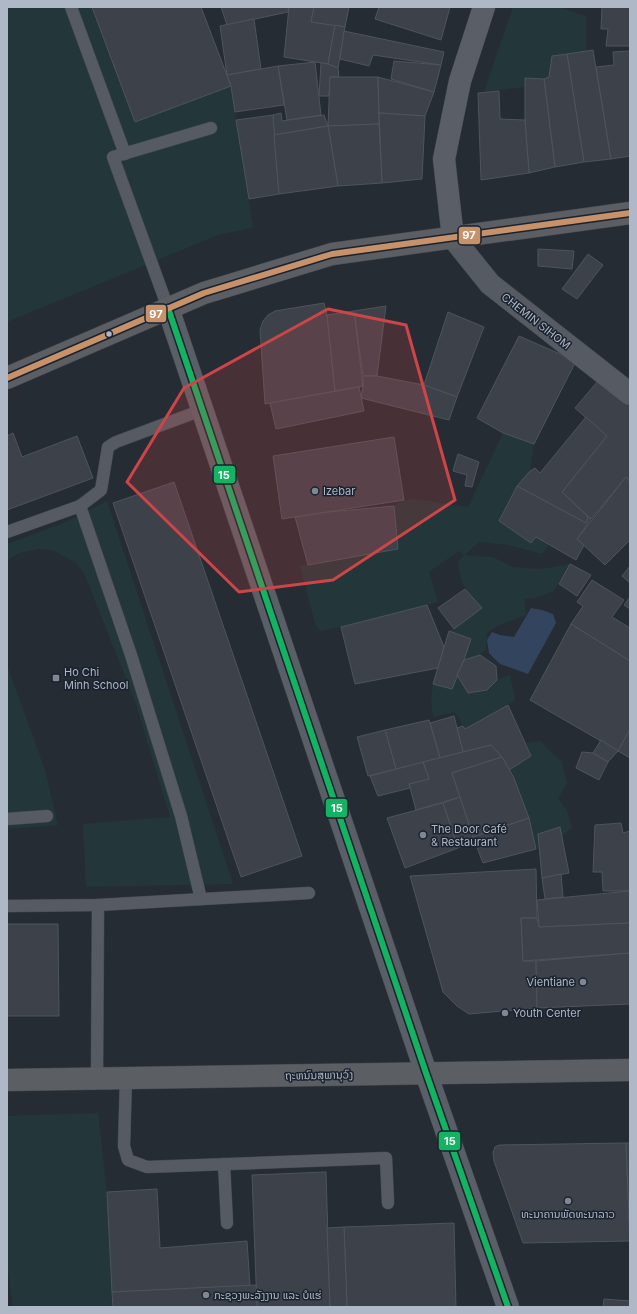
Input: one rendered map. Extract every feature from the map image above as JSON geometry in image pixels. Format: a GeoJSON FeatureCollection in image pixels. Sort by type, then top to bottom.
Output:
{"type":"FeatureCollection","features":[{"type":"Feature","properties":{"kind":"highway"},"geometry":{"type":"LineString","coordinates":[[7,378],[204,293],[332,254],[630,213]]}},
{"type":"Feature","properties":{"kind":"highway","name":"ຖະຫນົນສຸພານຸວົງ"},"geometry":{"type":"LineString","coordinates":[[7,1080],[630,1070]]}},
{"type":"Feature","properties":{"kind":"street"},"geometry":{"type":"LineString","coordinates":[[453,238],[444,159],[460,81],[484,7]]}},
{"type":"Feature","properties":{"kind":"street","name":"CHEMIN SIHOM"},"geometry":{"type":"LineString","coordinates":[[453,238],[490,284],[630,394]]}},
{"type":"Feature","properties":{"kind":"street"},"geometry":{"type":"LineString","coordinates":[[168,308],[426,1074],[508,1307]]}},
{"type":"Feature","properties":{"kind":"lane"},"geometry":{"type":"LineString","coordinates":[[71,7],[125,154]]}},
{"type":"Feature","properties":{"kind":"lane"},"geometry":{"type":"LineString","coordinates":[[168,308],[113,157],[211,128]]}},
{"type":"Feature","properties":{"kind":"lane"},"geometry":{"type":"LineString","coordinates":[[7,532],[80,506],[101,490],[108,447],[116,442],[202,410]]}},
{"type":"Feature","properties":{"kind":"lane"},"geometry":{"type":"LineString","coordinates":[[80,506],[136,669],[181,816],[201,899]]}},
{"type":"Feature","properties":{"kind":"lane"},"geometry":{"type":"LineString","coordinates":[[7,819],[47,816]]}},
{"type":"Feature","properties":{"kind":"lane"},"geometry":{"type":"LineString","coordinates":[[7,906],[98,905],[309,893]]}},
{"type":"Feature","properties":{"kind":"lane"},"geometry":{"type":"LineString","coordinates":[[97,1078],[98,905]]}},
{"type":"Feature","properties":{"kind":"lane"},"geometry":{"type":"LineString","coordinates":[[126,1078],[124,1146],[128,1160],[147,1167],[386,1158],[388,1203]]}},
{"type":"Feature","properties":{"kind":"lane"},"geometry":{"type":"LineString","coordinates":[[224,1164],[227,1223]]}},
{"type":"Feature","properties":{"kind":"highlighted area"},"geometry":{"type":"Polygon","coordinates":[[[328,309],[406,325],[455,500],[333,580],[239,592],[127,482],[184,388],[328,309]]]}},
{"type":"Feature","properties":{"kind":"green space"},"geometry":{"type":"Polygon","coordinates":[[[7,7],[92,7],[135,122],[231,86],[253,228],[218,235],[7,322],[7,7]]]}},
{"type":"Feature","properties":{"kind":"green space"},"geometry":{"type":"Polygon","coordinates":[[[513,7],[559,7],[586,16],[586,52],[549,77],[544,79],[525,78],[525,87],[484,92],[513,7]]]}},
{"type":"Feature","properties":{"kind":"green space"},"geometry":{"type":"Polygon","coordinates":[[[503,433],[534,444],[530,471],[517,486],[499,521],[531,543],[536,537],[549,544],[542,554],[508,545],[479,542],[465,555],[493,557],[513,567],[541,569],[570,564],[554,591],[536,598],[524,599],[526,615],[499,625],[487,633],[486,650],[480,655],[464,660],[471,639],[449,631],[482,608],[468,592],[462,581],[458,561],[464,555],[459,551],[429,572],[438,602],[320,631],[315,624],[300,566],[398,549],[394,506],[404,500],[415,499],[468,507],[503,433]]]}},
{"type":"Feature","properties":{"kind":"green space"},"geometry":{"type":"Polygon","coordinates":[[[107,501],[233,884],[86,887],[83,824],[170,817],[136,704],[84,573],[75,562],[52,550],[39,549],[19,553],[7,561],[7,544],[66,522],[107,501]]]}},
{"type":"Feature","properties":{"kind":"green space"},"geometry":{"type":"Polygon","coordinates":[[[7,665],[45,770],[58,825],[7,829],[7,665]]]}},
{"type":"Feature","properties":{"kind":"green space"},"geometry":{"type":"Polygon","coordinates":[[[457,675],[468,693],[487,690],[497,680],[510,675],[515,700],[465,729],[455,712],[433,717],[431,700],[433,684],[451,689],[457,675]]]}},
{"type":"Feature","properties":{"kind":"green space"},"geometry":{"type":"Polygon","coordinates":[[[540,741],[562,762],[567,784],[558,798],[567,810],[572,828],[562,836],[560,827],[538,834],[539,848],[536,849],[523,798],[509,770],[531,756],[526,743],[540,741]]]}},
{"type":"Feature","properties":{"kind":"green space"},"geometry":{"type":"Polygon","coordinates":[[[98,1113],[107,1192],[113,1307],[13,1307],[7,1264],[7,1116],[98,1113]]]}},
{"type":"Feature","properties":{"kind":"water"},"geometry":{"type":"Polygon","coordinates":[[[531,608],[553,614],[556,623],[528,674],[500,664],[489,653],[487,640],[492,632],[514,637],[531,608]]]}},
{"type":"Feature","properties":{"kind":"building"},"geometry":{"type":"Polygon","coordinates":[[[92,7],[201,7],[231,86],[135,122],[92,7]]]}},
{"type":"Feature","properties":{"kind":"building"},"geometry":{"type":"Polygon","coordinates":[[[221,7],[289,7],[288,12],[227,25],[221,7]]]}},
{"type":"Feature","properties":{"kind":"building"},"geometry":{"type":"Polygon","coordinates":[[[289,7],[314,7],[311,22],[335,25],[328,64],[284,57],[289,7]]]}},
{"type":"Feature","properties":{"kind":"building"},"geometry":{"type":"Polygon","coordinates":[[[314,7],[349,7],[345,27],[311,22],[314,7]]]}},
{"type":"Feature","properties":{"kind":"building"},"geometry":{"type":"Polygon","coordinates":[[[379,7],[450,7],[441,40],[375,19],[379,7]]]}},
{"type":"Feature","properties":{"kind":"building"},"geometry":{"type":"Polygon","coordinates":[[[602,7],[630,7],[630,46],[606,46],[608,29],[601,29],[602,7]]]}},
{"type":"Feature","properties":{"kind":"building"},"geometry":{"type":"Polygon","coordinates":[[[254,19],[261,69],[227,75],[220,26],[254,19]]]}},
{"type":"Feature","properties":{"kind":"building"},"geometry":{"type":"Polygon","coordinates":[[[335,25],[345,27],[338,68],[328,64],[335,25]]]}},
{"type":"Feature","properties":{"kind":"building"},"geometry":{"type":"Polygon","coordinates":[[[344,31],[444,52],[441,65],[373,55],[369,66],[340,59],[344,31]]]}},
{"type":"Feature","properties":{"kind":"building"},"geometry":{"type":"Polygon","coordinates":[[[593,50],[611,159],[584,162],[567,54],[593,50]]]}},
{"type":"Feature","properties":{"kind":"building"},"geometry":{"type":"Polygon","coordinates":[[[630,51],[630,156],[611,159],[596,67],[614,65],[613,52],[630,51]]]}},
{"type":"Feature","properties":{"kind":"building"},"geometry":{"type":"Polygon","coordinates":[[[567,54],[584,162],[555,167],[544,79],[549,77],[552,56],[567,54]]]}},
{"type":"Feature","properties":{"kind":"building"},"geometry":{"type":"Polygon","coordinates":[[[394,61],[441,65],[434,92],[391,79],[394,61]]]}},
{"type":"Feature","properties":{"kind":"building"},"geometry":{"type":"Polygon","coordinates":[[[315,62],[321,115],[287,120],[278,66],[315,62]]]}},
{"type":"Feature","properties":{"kind":"building"},"geometry":{"type":"Polygon","coordinates":[[[321,63],[338,68],[339,77],[330,77],[329,96],[319,96],[321,63]]]}},
{"type":"Feature","properties":{"kind":"building"},"geometry":{"type":"Polygon","coordinates":[[[278,66],[284,105],[235,112],[231,86],[227,75],[278,66]]]}},
{"type":"Feature","properties":{"kind":"building"},"geometry":{"type":"Polygon","coordinates":[[[330,77],[378,77],[379,124],[328,126],[330,77]]]}},
{"type":"Feature","properties":{"kind":"building"},"geometry":{"type":"Polygon","coordinates":[[[378,77],[434,92],[425,116],[379,113],[378,77]]]}},
{"type":"Feature","properties":{"kind":"building"},"geometry":{"type":"Polygon","coordinates":[[[525,78],[544,79],[555,167],[529,173],[525,120],[525,78]]]}},
{"type":"Feature","properties":{"kind":"building"},"geometry":{"type":"Polygon","coordinates":[[[499,91],[500,119],[525,120],[529,173],[481,180],[478,93],[499,91]]]}},
{"type":"Feature","properties":{"kind":"building"},"geometry":{"type":"Polygon","coordinates":[[[281,113],[282,121],[324,115],[328,126],[274,135],[273,115],[281,113]]]}},
{"type":"Feature","properties":{"kind":"building"},"geometry":{"type":"Polygon","coordinates":[[[379,113],[425,116],[422,179],[382,183],[379,113]]]}},
{"type":"Feature","properties":{"kind":"building"},"geometry":{"type":"Polygon","coordinates":[[[273,115],[279,194],[249,199],[236,120],[273,115]]]}},
{"type":"Feature","properties":{"kind":"building"},"geometry":{"type":"Polygon","coordinates":[[[379,124],[382,183],[338,186],[328,126],[379,124]]]}},
{"type":"Feature","properties":{"kind":"building"},"geometry":{"type":"Polygon","coordinates":[[[328,126],[338,186],[279,194],[274,135],[328,126]]]}},
{"type":"Feature","properties":{"kind":"building"},"geometry":{"type":"Polygon","coordinates":[[[538,249],[574,251],[572,269],[538,266],[538,249]]]}},
{"type":"Feature","properties":{"kind":"building"},"geometry":{"type":"Polygon","coordinates":[[[588,254],[603,265],[577,299],[562,289],[588,254]]]}},
{"type":"Feature","properties":{"kind":"building"},"geometry":{"type":"Polygon","coordinates":[[[324,303],[327,315],[335,391],[265,404],[260,330],[263,321],[268,315],[275,311],[324,303]]]}},
{"type":"Feature","properties":{"kind":"building"},"geometry":{"type":"Polygon","coordinates":[[[386,306],[377,376],[363,376],[354,311],[386,306]]]}},
{"type":"Feature","properties":{"kind":"building"},"geometry":{"type":"Polygon","coordinates":[[[354,311],[363,386],[335,391],[327,315],[354,311]]]}},
{"type":"Feature","properties":{"kind":"building"},"geometry":{"type":"Polygon","coordinates":[[[448,312],[484,327],[457,397],[424,385],[448,312]]]}},
{"type":"Feature","properties":{"kind":"building"},"geometry":{"type":"Polygon","coordinates":[[[519,336],[576,361],[534,444],[503,433],[477,418],[519,336]]]}},
{"type":"Feature","properties":{"kind":"building"},"geometry":{"type":"Polygon","coordinates":[[[363,376],[377,376],[424,385],[457,397],[449,420],[361,398],[363,376]]]}},
{"type":"Feature","properties":{"kind":"building"},"geometry":{"type":"Polygon","coordinates":[[[598,381],[630,405],[630,482],[626,477],[591,519],[562,492],[607,436],[575,408],[598,381]]]}},
{"type":"Feature","properties":{"kind":"building"},"geometry":{"type":"Polygon","coordinates":[[[359,387],[364,411],[276,429],[270,403],[359,387]]]}},
{"type":"Feature","properties":{"kind":"building"},"geometry":{"type":"Polygon","coordinates":[[[586,417],[607,436],[562,492],[588,517],[586,523],[517,486],[530,471],[535,468],[540,473],[586,417]]]}},
{"type":"Feature","properties":{"kind":"building"},"geometry":{"type":"Polygon","coordinates":[[[13,433],[22,457],[77,436],[93,478],[7,510],[7,436],[13,433]]]}},
{"type":"Feature","properties":{"kind":"building"},"geometry":{"type":"Polygon","coordinates":[[[394,437],[404,500],[282,519],[273,456],[394,437]]]}},
{"type":"Feature","properties":{"kind":"building"},"geometry":{"type":"Polygon","coordinates":[[[458,454],[479,462],[472,487],[465,486],[467,475],[453,471],[458,454]]]}},
{"type":"Feature","properties":{"kind":"building"},"geometry":{"type":"Polygon","coordinates":[[[626,477],[630,482],[630,540],[605,565],[577,539],[626,477]]]}},
{"type":"Feature","properties":{"kind":"building"},"geometry":{"type":"Polygon","coordinates":[[[174,482],[302,856],[241,877],[113,503],[174,482]]]}},
{"type":"Feature","properties":{"kind":"building"},"geometry":{"type":"Polygon","coordinates":[[[517,486],[586,523],[588,517],[591,519],[577,539],[584,545],[576,560],[536,537],[531,543],[499,521],[517,486]]]}},
{"type":"Feature","properties":{"kind":"building"},"geometry":{"type":"Polygon","coordinates":[[[394,506],[398,549],[308,565],[295,517],[328,512],[394,506]]]}},
{"type":"Feature","properties":{"kind":"building"},"geometry":{"type":"Polygon","coordinates":[[[570,564],[591,575],[577,596],[559,584],[570,564]]]}},
{"type":"Feature","properties":{"kind":"building"},"geometry":{"type":"Polygon","coordinates":[[[630,566],[630,583],[622,576],[630,566]]]}},
{"type":"Feature","properties":{"kind":"building"},"geometry":{"type":"Polygon","coordinates":[[[592,580],[624,600],[612,617],[630,628],[630,661],[571,624],[583,606],[577,602],[592,580]]]}},
{"type":"Feature","properties":{"kind":"building"},"geometry":{"type":"Polygon","coordinates":[[[465,589],[482,608],[454,629],[438,608],[465,589]]]}},
{"type":"Feature","properties":{"kind":"building"},"geometry":{"type":"Polygon","coordinates":[[[630,597],[630,609],[624,605],[630,597]]]}},
{"type":"Feature","properties":{"kind":"building"},"geometry":{"type":"Polygon","coordinates":[[[427,605],[444,647],[438,668],[355,684],[341,627],[427,605]]]}},
{"type":"Feature","properties":{"kind":"building"},"geometry":{"type":"Polygon","coordinates":[[[571,624],[630,661],[630,731],[618,751],[530,700],[571,624]]]}},
{"type":"Feature","properties":{"kind":"building"},"geometry":{"type":"Polygon","coordinates":[[[449,631],[471,639],[452,689],[433,684],[449,631]]]}},
{"type":"Feature","properties":{"kind":"building"},"geometry":{"type":"Polygon","coordinates":[[[480,655],[496,666],[497,680],[487,690],[468,693],[457,675],[464,660],[480,655]]]}},
{"type":"Feature","properties":{"kind":"building"},"geometry":{"type":"Polygon","coordinates":[[[508,705],[531,756],[509,770],[502,757],[491,745],[463,752],[457,728],[463,726],[465,729],[508,705]]]}},
{"type":"Feature","properties":{"kind":"building"},"geometry":{"type":"Polygon","coordinates":[[[454,716],[463,752],[440,758],[430,723],[454,716]]]}},
{"type":"Feature","properties":{"kind":"building"},"geometry":{"type":"Polygon","coordinates":[[[429,720],[440,758],[396,769],[385,730],[429,720]]]}},
{"type":"Feature","properties":{"kind":"building"},"geometry":{"type":"Polygon","coordinates":[[[385,730],[396,769],[368,776],[357,737],[385,730]]]}},
{"type":"Feature","properties":{"kind":"building"},"geometry":{"type":"Polygon","coordinates":[[[630,731],[630,758],[618,751],[630,731]]]}},
{"type":"Feature","properties":{"kind":"building"},"geometry":{"type":"Polygon","coordinates":[[[601,740],[618,751],[608,762],[593,753],[601,740]]]}},
{"type":"Feature","properties":{"kind":"building"},"geometry":{"type":"Polygon","coordinates":[[[491,745],[502,757],[452,773],[460,797],[416,810],[409,784],[429,779],[423,762],[491,745]]]}},
{"type":"Feature","properties":{"kind":"building"},"geometry":{"type":"Polygon","coordinates":[[[582,752],[593,753],[608,762],[599,780],[576,768],[582,752]]]}},
{"type":"Feature","properties":{"kind":"building"},"geometry":{"type":"Polygon","coordinates":[[[502,757],[514,778],[529,818],[473,837],[452,773],[502,757]]]}},
{"type":"Feature","properties":{"kind":"building"},"geometry":{"type":"Polygon","coordinates":[[[423,762],[429,779],[409,784],[410,788],[378,796],[370,776],[423,762]]]}},
{"type":"Feature","properties":{"kind":"building"},"geometry":{"type":"Polygon","coordinates":[[[460,797],[473,837],[458,848],[443,803],[460,797]]]}},
{"type":"Feature","properties":{"kind":"building"},"geometry":{"type":"Polygon","coordinates":[[[443,803],[458,848],[405,868],[387,818],[443,803]]]}},
{"type":"Feature","properties":{"kind":"building"},"geometry":{"type":"Polygon","coordinates":[[[529,818],[536,849],[483,863],[473,837],[529,818]]]}},
{"type":"Feature","properties":{"kind":"building"},"geometry":{"type":"Polygon","coordinates":[[[621,823],[623,833],[630,831],[630,891],[603,891],[602,872],[593,872],[595,825],[621,823]]]}},
{"type":"Feature","properties":{"kind":"building"},"geometry":{"type":"Polygon","coordinates":[[[560,827],[569,873],[542,878],[538,834],[560,827]]]}},
{"type":"Feature","properties":{"kind":"building"},"geometry":{"type":"Polygon","coordinates":[[[536,869],[537,918],[521,918],[523,961],[536,961],[537,1008],[469,1014],[457,1006],[443,992],[410,876],[536,869]]]}},
{"type":"Feature","properties":{"kind":"building"},"geometry":{"type":"Polygon","coordinates":[[[561,874],[563,897],[545,899],[542,878],[561,874]]]}},
{"type":"Feature","properties":{"kind":"building"},"geometry":{"type":"Polygon","coordinates":[[[630,891],[630,923],[539,927],[537,900],[630,891]]]}},
{"type":"Feature","properties":{"kind":"building"},"geometry":{"type":"Polygon","coordinates":[[[521,918],[537,918],[539,927],[630,923],[630,953],[523,961],[521,918]]]}},
{"type":"Feature","properties":{"kind":"building"},"geometry":{"type":"Polygon","coordinates":[[[7,924],[58,924],[59,1016],[7,1016],[7,924]]]}},
{"type":"Feature","properties":{"kind":"building","name":"Vientiane"},"geometry":{"type":"Polygon","coordinates":[[[630,953],[630,1004],[537,1008],[536,961],[630,953]]]}},
{"type":"Feature","properties":{"kind":"building","name":"ທະນາຄານພັດທະນາລາວ"},"geometry":{"type":"Polygon","coordinates":[[[626,1143],[630,1241],[523,1243],[494,1161],[493,1153],[495,1147],[499,1145],[626,1143]]]}},
{"type":"Feature","properties":{"kind":"building"},"geometry":{"type":"Polygon","coordinates":[[[626,1143],[630,1143],[630,1241],[626,1143]]]}},
{"type":"Feature","properties":{"kind":"building"},"geometry":{"type":"Polygon","coordinates":[[[326,1172],[330,1307],[257,1307],[252,1175],[326,1172]]]}},
{"type":"Feature","properties":{"kind":"building"},"geometry":{"type":"Polygon","coordinates":[[[157,1189],[160,1248],[247,1241],[250,1286],[112,1292],[107,1192],[157,1189]]]}},
{"type":"Feature","properties":{"kind":"building"},"geometry":{"type":"Polygon","coordinates":[[[454,1223],[456,1307],[347,1307],[344,1227],[454,1223]]]}},
{"type":"Feature","properties":{"kind":"building"},"geometry":{"type":"Polygon","coordinates":[[[344,1227],[347,1307],[330,1307],[327,1228],[344,1227]]]}},
{"type":"Feature","properties":{"kind":"building"},"geometry":{"type":"Polygon","coordinates":[[[256,1285],[257,1307],[113,1307],[112,1292],[256,1285]]]}},
{"type":"Feature","properties":{"kind":"building"},"geometry":{"type":"Polygon","coordinates":[[[604,1299],[630,1301],[630,1307],[603,1307],[604,1299]]]}},
{"type":"Feature","properties":{"kind":"transit line","name":"97"},"geometry":{"type":"LineString","coordinates":[[7,378],[204,293],[332,254],[630,213]]}},
{"type":"Feature","properties":{"kind":"transit line","name":"15"},"geometry":{"type":"LineString","coordinates":[[168,308],[426,1073],[508,1307]]}},
{"type":"Feature","properties":{"kind":"place","name":"Izebar"},"geometry":{"type":"Point","coordinates":[315,491]}},
{"type":"Feature","properties":{"kind":"place","name":"Ho Chi Minh School"},"geometry":{"type":"Point","coordinates":[56,678]}},
{"type":"Feature","properties":{"kind":"place","name":"The Door Café & Restaurant"},"geometry":{"type":"Point","coordinates":[423,835]}},
{"type":"Feature","properties":{"kind":"place","name":"Vientiane"},"geometry":{"type":"Point","coordinates":[583,982]}},
{"type":"Feature","properties":{"kind":"place","name":"Youth Center"},"geometry":{"type":"Point","coordinates":[505,1013]}},
{"type":"Feature","properties":{"kind":"place","name":"ທະນາຄານພັດທະນາລາວ"},"geometry":{"type":"Point","coordinates":[568,1201]}},
{"type":"Feature","properties":{"kind":"place","name":"ກະຊວງພະລັງງານ ແລະ ບໍແຮ່"},"geometry":{"type":"Point","coordinates":[206,1295]}}]}
